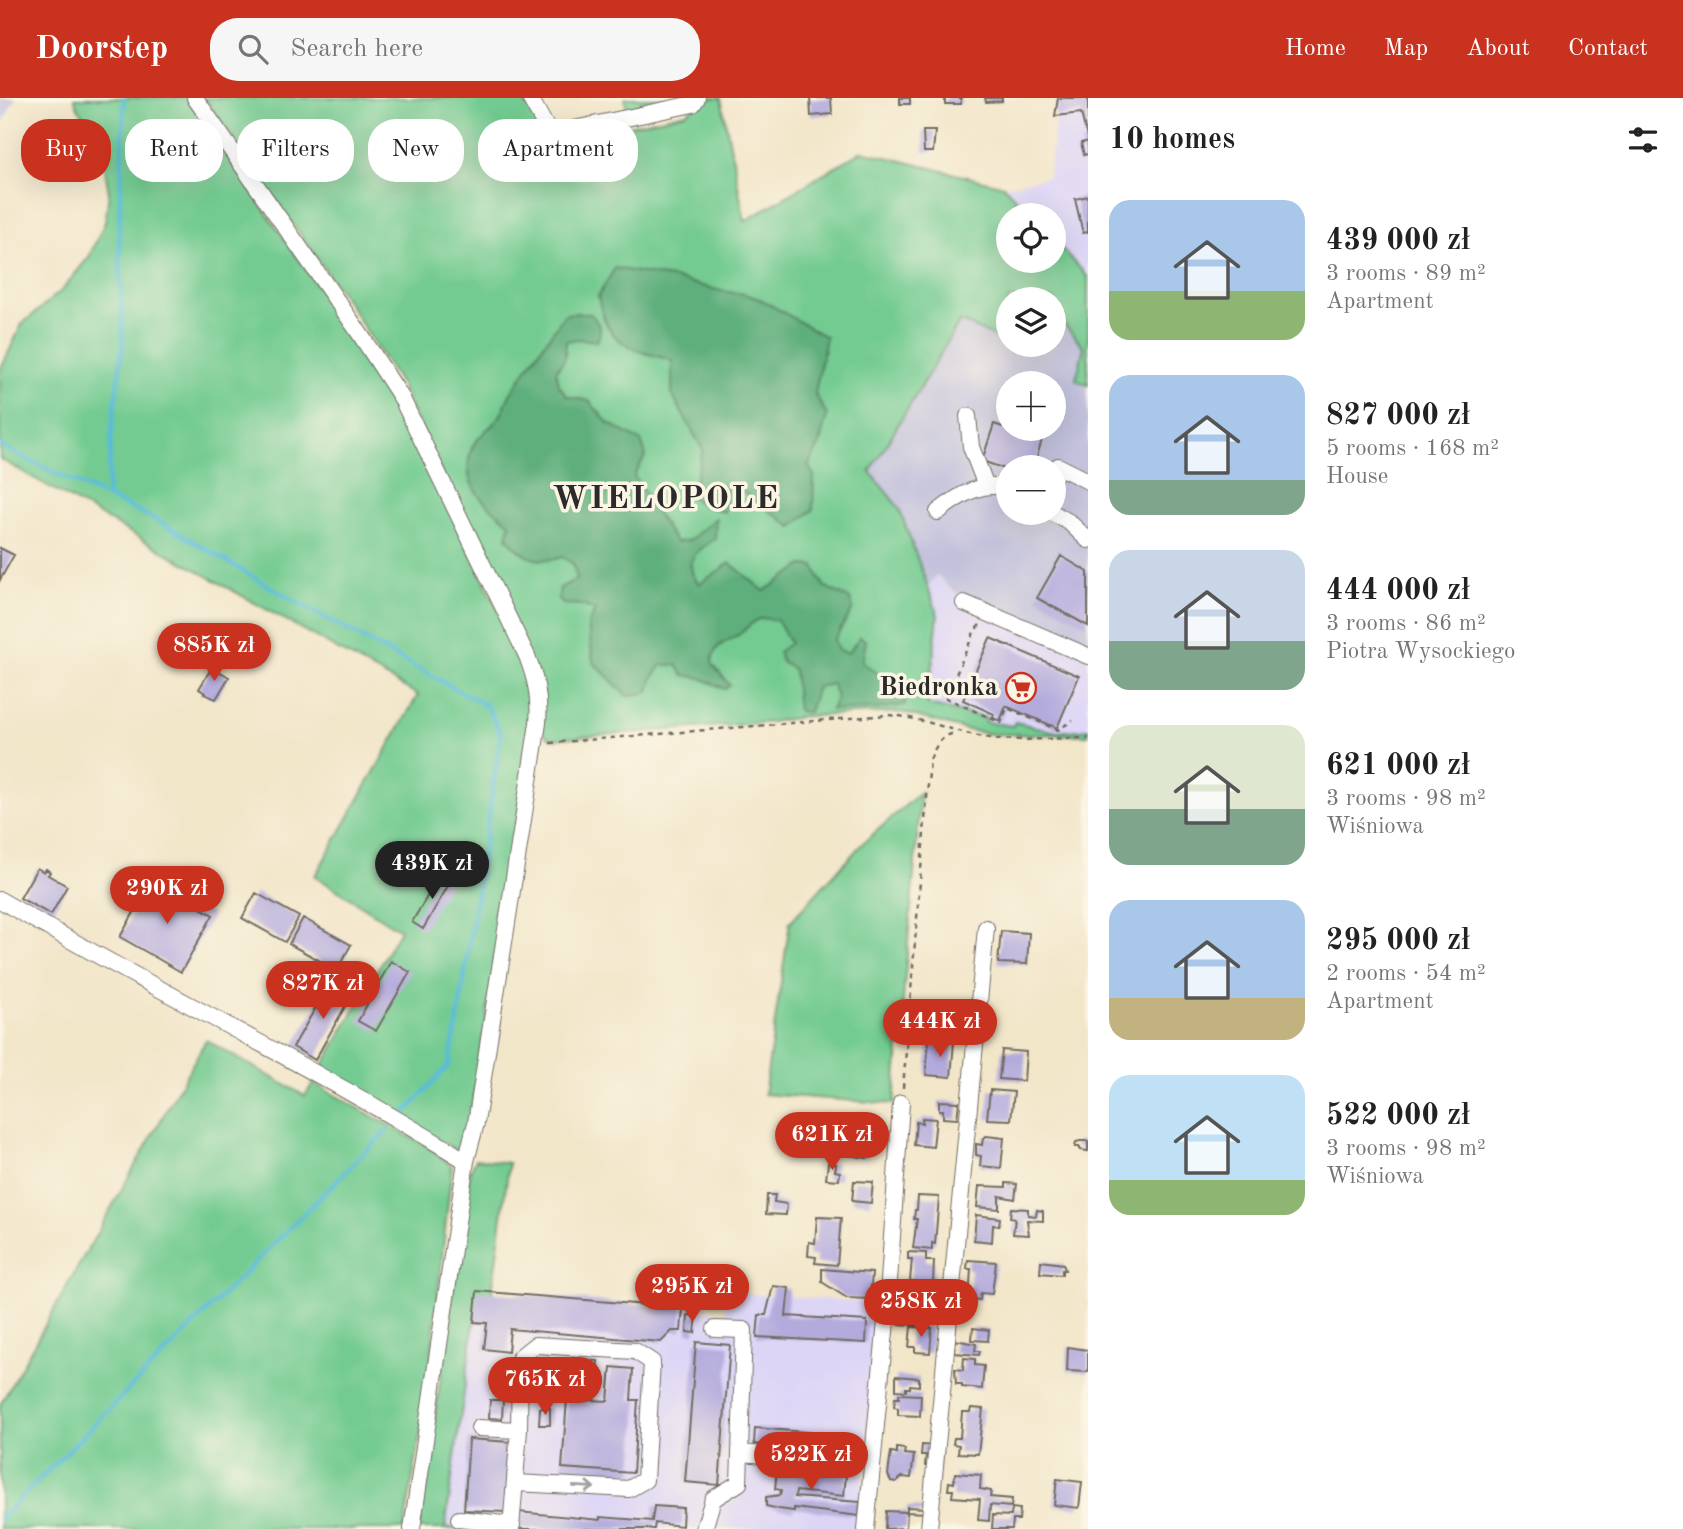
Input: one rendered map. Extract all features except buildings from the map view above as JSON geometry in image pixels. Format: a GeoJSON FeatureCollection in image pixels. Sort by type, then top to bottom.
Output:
{"type":"FeatureCollection","features":[{"type":"Feature","properties":{"kind":"street"},"geometry":{"type":"LineString","coordinates":[[194,98],[351,320],[401,397],[532,669],[538,692],[537,729],[476,1123],[466,1161],[412,1529]]}},
{"type":"Feature","properties":{"kind":"street"},"geometry":{"type":"LineString","coordinates":[[530,98],[550,134],[693,104],[697,98]]}},
{"type":"Feature","properties":{"kind":"street"},"geometry":{"type":"LineString","coordinates":[[968,416],[971,447],[986,486]]}},
{"type":"Feature","properties":{"kind":"street"},"geometry":{"type":"LineString","coordinates":[[1066,470],[1088,481]]}},
{"type":"Feature","properties":{"kind":"street"},"geometry":{"type":"LineString","coordinates":[[938,512],[952,500],[986,486],[996,485]]}},
{"type":"Feature","properties":{"kind":"street"},"geometry":{"type":"LineString","coordinates":[[1066,520],[1088,540]]}},
{"type":"Feature","properties":{"kind":"street"},"geometry":{"type":"LineString","coordinates":[[964,603],[1088,656]]}},
{"type":"Feature","properties":{"kind":"street"},"geometry":{"type":"LineString","coordinates":[[0,900],[87,951],[159,986],[318,1074],[466,1161]]}},
{"type":"Feature","properties":{"kind":"street"},"geometry":{"type":"LineString","coordinates":[[929,1529],[986,928]]}},
{"type":"Feature","properties":{"kind":"street"},"geometry":{"type":"LineString","coordinates":[[866,1529],[887,1311],[901,1103]]}},
{"type":"Feature","properties":{"kind":"street"},"geometry":{"type":"LineString","coordinates":[[704,1529],[713,1499],[738,1483],[740,1453],[744,1331],[715,1329]]}},
{"type":"Feature","properties":{"kind":"street"},"geometry":{"type":"LineString","coordinates":[[458,1519],[511,1527],[519,1430],[520,1357],[535,1345],[635,1351],[652,1362],[645,1479],[629,1489],[516,1482]]}},
{"type":"Feature","properties":{"kind":"street"},"geometry":{"type":"LineString","coordinates":[[479,1428],[519,1430]]}},
{"type":"Feature","properties":{"kind":"street"},"geometry":{"type":"LineString","coordinates":[[740,1453],[843,1461]]}},
{"type":"Feature","properties":{"kind":"path"},"geometry":{"type":"LineString","coordinates":[[975,629],[946,698],[1001,723],[1007,708],[1058,730],[1073,720]]}},
{"type":"Feature","properties":{"kind":"path"},"geometry":{"type":"LineString","coordinates":[[537,729],[543,738],[552,744],[888,715],[912,718],[958,732],[1006,739],[1088,738]]}},
{"type":"Feature","properties":{"kind":"path"},"geometry":{"type":"LineString","coordinates":[[901,1103],[930,760],[941,739],[958,732]]}},
{"type":"Feature","properties":{"kind":"shaded area"},"geometry":{"type":"Polygon","coordinates":[[[0,98],[16,98],[0,127],[0,98]]]}},
{"type":"Feature","properties":{"kind":"shaded area"},"geometry":{"type":"Polygon","coordinates":[[[1058,98],[1088,98],[1088,277],[1066,253],[1066,203],[1020,203],[1004,186],[1048,177],[1058,98]]]}},
{"type":"Feature","properties":{"kind":"shaded area"},"geometry":{"type":"Polygon","coordinates":[[[960,321],[996,338],[996,357],[1066,357],[1066,327],[1084,347],[1076,380],[1088,385],[1088,649],[953,591],[937,575],[927,587],[899,508],[870,472],[960,321]]]}},
{"type":"Feature","properties":{"kind":"shaded area"},"geometry":{"type":"Polygon","coordinates":[[[936,575],[953,591],[1088,649],[1088,729],[1057,732],[1015,722],[1014,726],[985,722],[985,718],[928,705],[938,615],[927,587],[936,575]]]}},
{"type":"Feature","properties":{"kind":"shaded area"},"geometry":{"type":"Polygon","coordinates":[[[738,1267],[736,1293],[882,1303],[858,1529],[445,1528],[474,1322],[683,1308],[725,1313],[738,1267]]]}},
{"type":"Feature","properties":{"kind":"green space"},"geometry":{"type":"Polygon","coordinates":[[[74,98],[187,98],[202,119],[125,119],[125,182],[223,182],[223,150],[237,170],[237,182],[245,182],[399,405],[526,668],[533,701],[534,724],[524,755],[527,763],[464,1155],[321,1069],[400,930],[315,876],[418,695],[0,459],[0,370],[22,324],[62,290],[89,257],[105,222],[109,193],[107,182],[111,182],[111,119],[85,119],[74,98]]]}},
{"type":"Feature","properties":{"kind":"green space"},"geometry":{"type":"Polygon","coordinates":[[[205,98],[524,98],[537,119],[478,119],[478,182],[638,182],[638,124],[686,113],[705,98],[721,98],[745,221],[862,151],[1004,186],[1020,203],[996,203],[996,273],[1066,273],[1066,253],[1088,277],[1088,385],[1076,380],[1084,347],[1066,327],[1066,287],[996,287],[996,338],[960,321],[870,472],[899,508],[938,615],[928,705],[986,718],[985,722],[1013,726],[1015,722],[1057,732],[1088,729],[1088,735],[991,734],[901,712],[807,716],[771,722],[551,739],[542,731],[542,690],[401,386],[351,307],[264,182],[354,182],[354,119],[237,119],[237,144],[223,124],[223,119],[220,119],[205,98]]]}},
{"type":"Feature","properties":{"kind":"green space"},"geometry":{"type":"Polygon","coordinates":[[[625,98],[685,98],[627,114],[625,98]]]}},
{"type":"Feature","properties":{"kind":"green space"},"geometry":{"type":"Polygon","coordinates":[[[615,268],[745,294],[762,300],[826,337],[815,394],[827,415],[819,446],[808,466],[814,475],[813,510],[792,527],[734,485],[727,487],[724,512],[702,505],[691,497],[703,450],[672,395],[672,361],[625,344],[612,332],[603,317],[598,296],[615,268]]]}},
{"type":"Feature","properties":{"kind":"green space"},"geometry":{"type":"Polygon","coordinates":[[[565,314],[591,314],[599,327],[599,337],[597,341],[566,341],[565,358],[556,371],[559,385],[567,396],[589,401],[608,423],[641,441],[646,455],[634,476],[676,542],[690,540],[716,518],[715,539],[697,552],[691,563],[691,569],[699,584],[730,563],[764,591],[803,565],[814,566],[824,586],[850,599],[853,609],[834,640],[838,650],[848,653],[860,637],[866,641],[862,662],[885,679],[903,687],[905,705],[831,710],[837,697],[832,684],[817,687],[809,712],[798,711],[794,670],[782,662],[778,652],[790,643],[777,620],[770,619],[754,621],[737,636],[719,646],[712,664],[730,685],[725,689],[701,678],[683,675],[677,665],[662,665],[652,679],[649,692],[627,696],[593,662],[588,625],[595,610],[581,605],[563,604],[558,599],[560,588],[577,579],[573,564],[563,557],[538,560],[526,555],[514,545],[507,538],[510,524],[476,492],[468,466],[475,443],[501,415],[511,393],[565,314]]]}},
{"type":"Feature","properties":{"kind":"green space"},"geometry":{"type":"Polygon","coordinates":[[[921,792],[894,1104],[764,1094],[790,922],[862,844],[921,792]]]}},
{"type":"Feature","properties":{"kind":"green space"},"geometry":{"type":"Polygon","coordinates":[[[206,1040],[305,1096],[313,1083],[428,1147],[452,1166],[426,1403],[404,1529],[0,1529],[0,1405],[206,1040]]]}},
{"type":"Feature","properties":{"kind":"green space"},"geometry":{"type":"Polygon","coordinates":[[[476,1159],[509,1163],[492,1293],[474,1322],[445,1528],[464,1529],[419,1529],[470,1171],[476,1159]]]}},
{"type":"Feature","properties":{"kind":"waterway"},"geometry":{"type":"LineString","coordinates":[[107,497],[113,419],[123,344],[119,233],[124,98]]}},
{"type":"Feature","properties":{"kind":"waterway"},"geometry":{"type":"LineString","coordinates":[[0,445],[155,519],[289,598],[487,706],[501,734],[457,1026],[448,1066],[406,1112]]}},
{"type":"Feature","properties":{"kind":"waterway"},"geometry":{"type":"LineString","coordinates":[[0,1519],[388,1129]]}},
{"type":"Feature","properties":{"kind":"place","name":"Biedronka"},"geometry":{"type":"Point","coordinates":[1021,688]}},
{"type":"Feature","properties":{"kind":"district","name":"WIELOPOLE"},"geometry":{"type":"Point","coordinates":[666,499]}}]}
